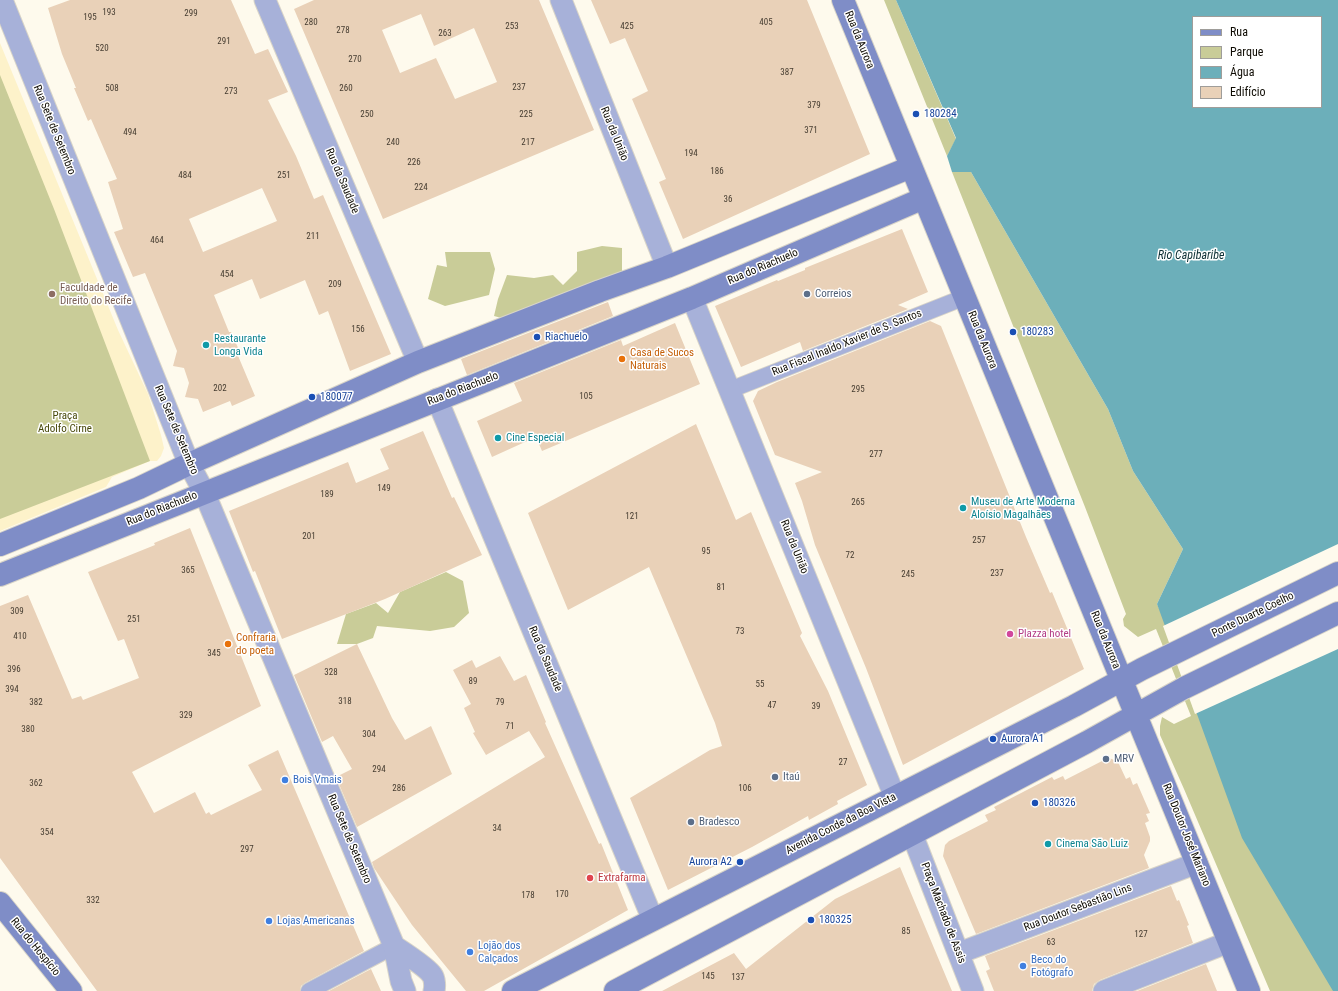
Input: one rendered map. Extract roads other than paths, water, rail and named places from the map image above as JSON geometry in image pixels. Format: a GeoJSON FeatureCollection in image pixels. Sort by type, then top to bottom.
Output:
{"type":"FeatureCollection","features":[{"type":"Feature","properties":{"kind":"main road","name":"Rua da Aurora"},"geometry":{"type":"LineString","coordinates":[[843,0],[1121,680]]}},
{"type":"Feature","properties":{"kind":"main road"},"geometry":{"type":"LineString","coordinates":[[0,545],[139,488],[189,464],[418,362],[666,267],[912,167]]}},
{"type":"Feature","properties":{"kind":"main road","name":"Rua do Riachuelo"},"geometry":{"type":"LineString","coordinates":[[0,575],[204,492],[692,298],[924,198]]}},
{"type":"Feature","properties":{"kind":"main road","name":"Ponte Duarte Coelho"},"geometry":{"type":"LineString","coordinates":[[1168,656],[1338,573]]}},
{"type":"Feature","properties":{"kind":"main road"},"geometry":{"type":"LineString","coordinates":[[615,991],[1136,715],[1184,688],[1338,613]]}},
{"type":"Feature","properties":{"kind":"main road","name":"Avenida Conde da Boa Vista"},"geometry":{"type":"LineString","coordinates":[[513,991],[1074,706],[1168,656]]}},
{"type":"Feature","properties":{"kind":"main road","name":"Rua Doutor José Mariano"},"geometry":{"type":"LineString","coordinates":[[1121,680],[1249,991]]}},
{"type":"Feature","properties":{"kind":"main road","name":"Rua do Hospício"},"geometry":{"type":"LineString","coordinates":[[0,904],[71,991]]}},
{"type":"Feature","properties":{"kind":"street","name":"Rua Sete de Setembro"},"geometry":{"type":"LineString","coordinates":[[2,0],[189,464],[204,492],[394,946],[401,981],[405,991]]}},
{"type":"Feature","properties":{"kind":"street","name":"Rua da Saudade"},"geometry":{"type":"LineString","coordinates":[[265,0],[418,362]]}},
{"type":"Feature","properties":{"kind":"street","name":"Rua da União"},"geometry":{"type":"LineString","coordinates":[[560,0],[666,267]]}},
{"type":"Feature","properties":{"kind":"street","name":"Rua Fiscal Inaldo Xavier de S. Santos"},"geometry":{"type":"LineString","coordinates":[[730,390],[965,297]]}},
{"type":"Feature","properties":{"kind":"street","name":"Rua da União"},"geometry":{"type":"LineString","coordinates":[[692,298],[895,797]]}},
{"type":"Feature","properties":{"kind":"street","name":"Rua da Saudade"},"geometry":{"type":"LineString","coordinates":[[437,399],[653,920]]}},
{"type":"Feature","properties":{"kind":"street","name":"Praça Machado de Assis"},"geometry":{"type":"LineString","coordinates":[[912,834],[974,991]]}},
{"type":"Feature","properties":{"kind":"street","name":"Rua Doutor Sebastião Lins"},"geometry":{"type":"LineString","coordinates":[[958,953],[1197,863]]}},
{"type":"Feature","properties":{"kind":"street"},"geometry":{"type":"LineString","coordinates":[[1104,991],[1229,942]]}},
{"type":"Feature","properties":{"kind":"street"},"geometry":{"type":"LineString","coordinates":[[309,991],[394,946],[432,975],[435,988],[434,991]]}},
{"type":"Feature","properties":{"kind":"water","name":"Rio Capibaribe"},"geometry":{"type":"Polygon","coordinates":[[[896,0],[1338,0],[1338,991],[1333,991],[1242,838],[1157,604],[1183,549],[1133,471],[1108,409],[971,172],[952,172],[947,156],[956,138],[896,0]]]}},
{"type":"Feature","properties":{"kind":"place","name":"180284"},"geometry":{"type":"Point","coordinates":[916,114]}},
{"type":"Feature","properties":{"kind":"place","name":"Faculdade de Direito do Recife"},"geometry":{"type":"Point","coordinates":[52,294]}},
{"type":"Feature","properties":{"kind":"place","name":"Correios"},"geometry":{"type":"Point","coordinates":[807,294]}},
{"type":"Feature","properties":{"kind":"place","name":"180283"},"geometry":{"type":"Point","coordinates":[1013,332]}},
{"type":"Feature","properties":{"kind":"place","name":"Riachuelo"},"geometry":{"type":"Point","coordinates":[537,337]}},
{"type":"Feature","properties":{"kind":"place","name":"Restaurante Longa Vida"},"geometry":{"type":"Point","coordinates":[206,345]}},
{"type":"Feature","properties":{"kind":"place","name":"Casa de Sucos Naturais"},"geometry":{"type":"Point","coordinates":[622,359]}},
{"type":"Feature","properties":{"kind":"place","name":"180077"},"geometry":{"type":"Point","coordinates":[312,397]}},
{"type":"Feature","properties":{"kind":"place","name":"Cine Especial"},"geometry":{"type":"Point","coordinates":[498,438]}},
{"type":"Feature","properties":{"kind":"place","name":"Museu de Arte Moderna Aloísio Magalhães"},"geometry":{"type":"Point","coordinates":[963,508]}},
{"type":"Feature","properties":{"kind":"place","name":"Plazza hotel"},"geometry":{"type":"Point","coordinates":[1010,634]}},
{"type":"Feature","properties":{"kind":"place","name":"Confraria do poeta"},"geometry":{"type":"Point","coordinates":[228,644]}},
{"type":"Feature","properties":{"kind":"place","name":"Aurora A1"},"geometry":{"type":"Point","coordinates":[993,739]}},
{"type":"Feature","properties":{"kind":"place","name":"MRV"},"geometry":{"type":"Point","coordinates":[1106,759]}},
{"type":"Feature","properties":{"kind":"place","name":"Itaú"},"geometry":{"type":"Point","coordinates":[775,777]}},
{"type":"Feature","properties":{"kind":"place","name":"Bois Vmais"},"geometry":{"type":"Point","coordinates":[285,780]}},
{"type":"Feature","properties":{"kind":"place","name":"180326"},"geometry":{"type":"Point","coordinates":[1035,803]}},
{"type":"Feature","properties":{"kind":"place","name":"Bradesco"},"geometry":{"type":"Point","coordinates":[691,822]}},
{"type":"Feature","properties":{"kind":"place","name":"Cinema São Luiz"},"geometry":{"type":"Point","coordinates":[1048,844]}},
{"type":"Feature","properties":{"kind":"place","name":"Aurora A2"},"geometry":{"type":"Point","coordinates":[740,862]}},
{"type":"Feature","properties":{"kind":"place","name":"Extrafarma"},"geometry":{"type":"Point","coordinates":[590,878]}},
{"type":"Feature","properties":{"kind":"place","name":"180325"},"geometry":{"type":"Point","coordinates":[811,920]}},
{"type":"Feature","properties":{"kind":"place","name":"Lojas Americanas"},"geometry":{"type":"Point","coordinates":[269,921]}},
{"type":"Feature","properties":{"kind":"place","name":"Lojão dos Calçados"},"geometry":{"type":"Point","coordinates":[470,952]}},
{"type":"Feature","properties":{"kind":"place","name":"Beco do Fotógrafo"},"geometry":{"type":"Point","coordinates":[1023,966]}},
{"type":"Feature","properties":{"kind":"park label","name":"Praça Adolfo Cirne"},"geometry":{"type":"Point","coordinates":[65,422]}}]}
